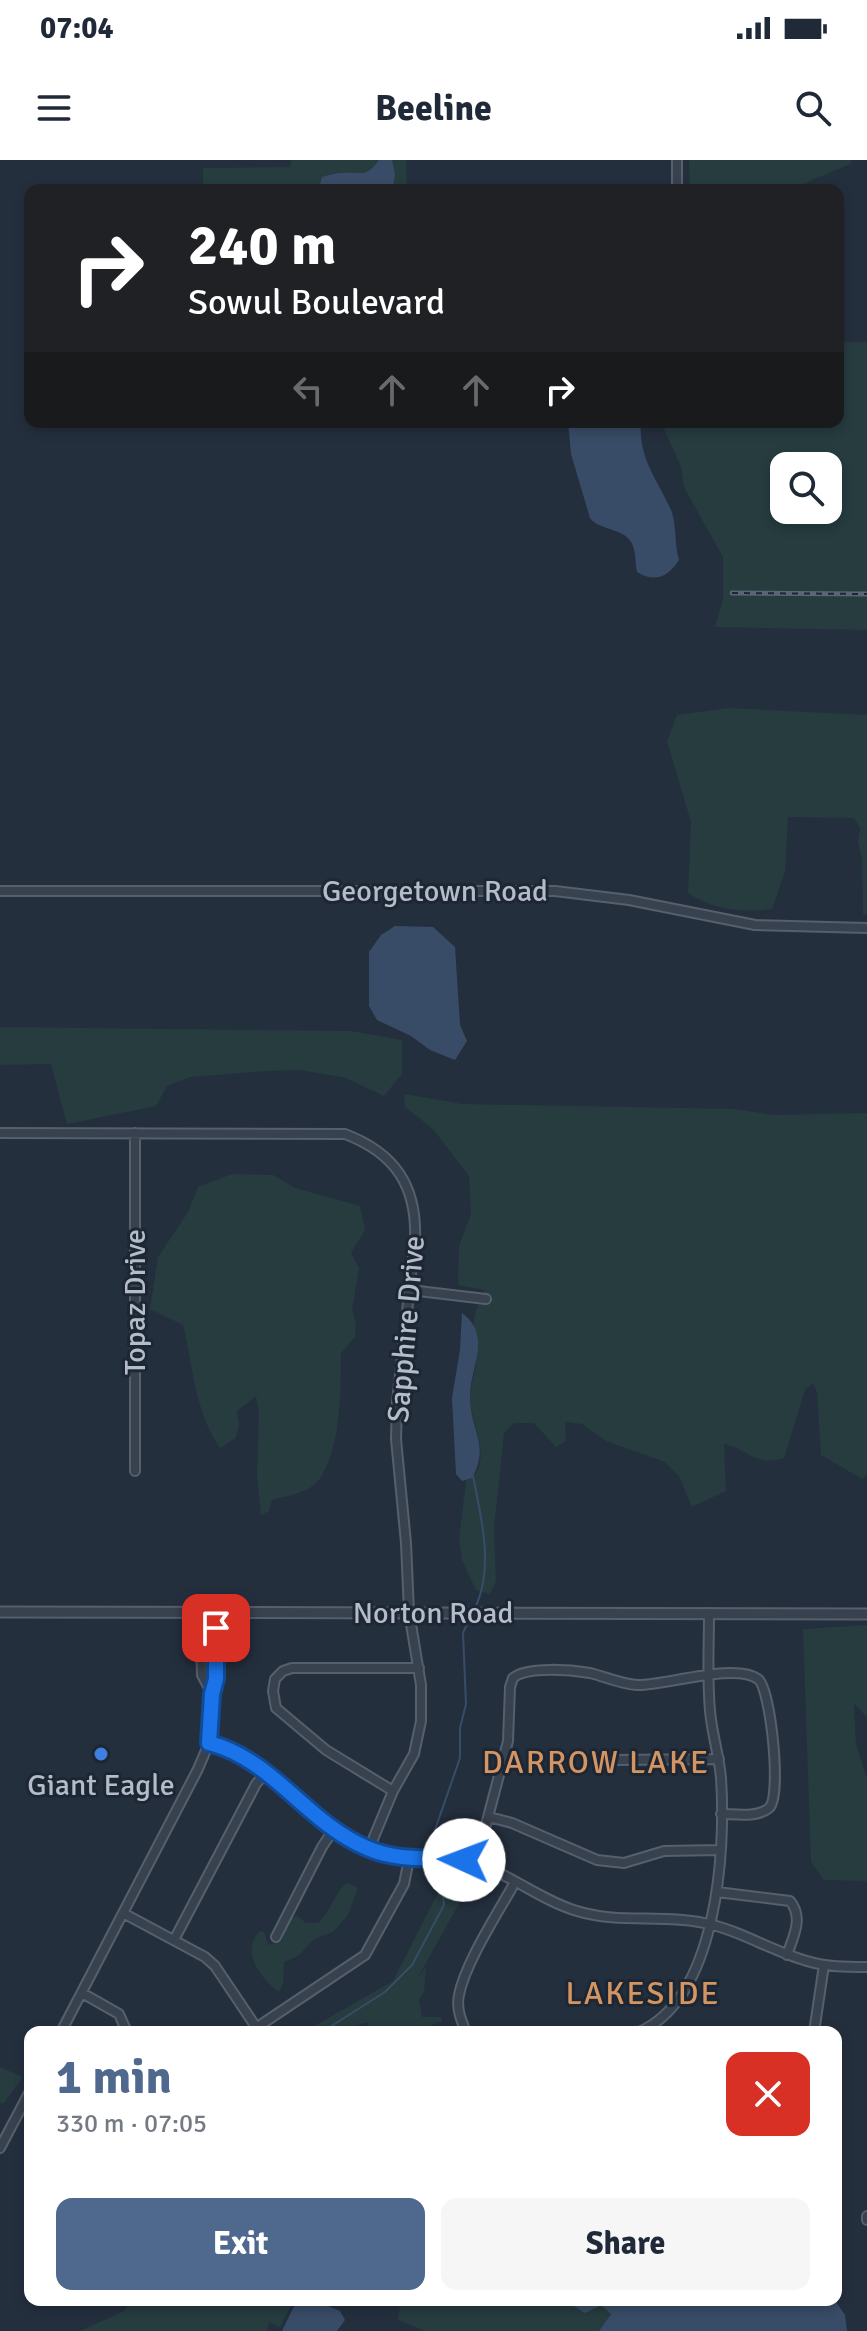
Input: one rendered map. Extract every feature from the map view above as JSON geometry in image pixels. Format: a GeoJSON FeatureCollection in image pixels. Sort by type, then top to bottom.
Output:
{"type":"FeatureCollection","features":[{"type":"Feature","properties":{"kind":"street"},"geometry":{"type":"LineString","coordinates":[[677,160],[677,184]]}},
{"type":"Feature","properties":{"kind":"street","name":"Georgetown Road"},"geometry":{"type":"LineString","coordinates":[[0,891],[555,891],[629,900],[722,921],[755,925],[867,928]]}},
{"type":"Feature","properties":{"kind":"street","name":"Sapphire Drive"},"geometry":{"type":"LineString","coordinates":[[0,1133],[345,1134],[366,1142],[386,1157],[409,1190],[416,1226],[397,1402],[396,1439],[409,1612],[421,1685],[419,1738],[369,1849]]}},
{"type":"Feature","properties":{"kind":"street","name":"Topaz Drive"},"geometry":{"type":"LineString","coordinates":[[135,1133],[135,1471]]}},
{"type":"Feature","properties":{"kind":"street"},"geometry":{"type":"LineString","coordinates":[[410,1290],[486,1299]]}},
{"type":"Feature","properties":{"kind":"street","name":"Norton Road"},"geometry":{"type":"LineString","coordinates":[[0,1612],[867,1614]]}},
{"type":"Feature","properties":{"kind":"street"},"geometry":{"type":"LineString","coordinates":[[200,1613],[202,1675],[212,1694]]}},
{"type":"Feature","properties":{"kind":"street"},"geometry":{"type":"LineString","coordinates":[[64,2026],[209,1743],[216,1679],[216,1613]]}},
{"type":"Feature","properties":{"kind":"street"},"geometry":{"type":"LineString","coordinates":[[649,2026],[663,2018],[681,1996],[701,1953],[717,1892],[721,1814],[719,1759],[710,1711],[709,1613]]}},
{"type":"Feature","properties":{"kind":"street"},"geometry":{"type":"LineString","coordinates":[[393,1791],[326,1750],[279,1711],[274,1703],[274,1682],[280,1673],[292,1668],[419,1668]]}},
{"type":"Feature","properties":{"kind":"street"},"geometry":{"type":"LineString","coordinates":[[476,1863],[508,1741],[511,1682],[517,1674],[531,1671],[589,1673],[620,1683],[639,1685],[709,1675],[749,1675],[759,1680],[766,1693],[775,1760],[775,1795],[770,1808],[762,1812],[721,1814]]}},
{"type":"Feature","properties":{"kind":"street"},"geometry":{"type":"LineString","coordinates":[[209,1743],[242,1755],[334,1829],[369,1849],[409,1859],[451,1859],[476,1863],[559,1904],[590,1915],[626,1919],[674,1918],[709,1924],[787,1955],[824,1965],[867,1967]]}},
{"type":"Feature","properties":{"kind":"street"},"geometry":{"type":"LineString","coordinates":[[614,1760],[719,1759]]}},
{"type":"Feature","properties":{"kind":"street"},"geometry":{"type":"LineString","coordinates":[[174,1940],[256,1784],[266,1772]]}},
{"type":"Feature","properties":{"kind":"street"},"geometry":{"type":"LineString","coordinates":[[489,1817],[512,1823],[597,1860],[624,1863],[664,1851],[721,1850]]}},
{"type":"Feature","properties":{"kind":"street"},"geometry":{"type":"LineString","coordinates":[[276,1937],[334,1829]]}},
{"type":"Feature","properties":{"kind":"street"},"geometry":{"type":"LineString","coordinates":[[259,2026],[365,1955],[404,1884],[409,1859]]}},
{"type":"Feature","properties":{"kind":"street"},"geometry":{"type":"LineString","coordinates":[[463,2026],[459,2017],[458,1997],[467,1971],[515,1882]]}},
{"type":"Feature","properties":{"kind":"street"},"geometry":{"type":"LineString","coordinates":[[717,1892],[748,1898],[786,1899],[793,1904],[797,1924],[787,1955]]}},
{"type":"Feature","properties":{"kind":"street"},"geometry":{"type":"LineString","coordinates":[[123,1913],[199,1953],[215,1966],[251,2026]]}},
{"type":"Feature","properties":{"kind":"street"},"geometry":{"type":"LineString","coordinates":[[815,2026],[824,1965]]}},
{"type":"Feature","properties":{"kind":"street"},"geometry":{"type":"LineString","coordinates":[[82,1993],[119,2014],[124,2026]]}},
{"type":"Feature","properties":{"kind":"street"},"geometry":{"type":"LineString","coordinates":[[0,2148],[24,2102]]}},
{"type":"Feature","properties":{"kind":"green space"},"geometry":{"type":"Polygon","coordinates":[[[291,160],[406,160],[407,184],[203,184],[203,168],[290,167],[291,160]]]}},
{"type":"Feature","properties":{"kind":"green space"},"geometry":{"type":"Polygon","coordinates":[[[689,160],[852,160],[850,164],[803,184],[690,184],[689,160]]]}},
{"type":"Feature","properties":{"kind":"green space"},"geometry":{"type":"Polygon","coordinates":[[[844,342],[867,342],[867,630],[715,627],[723,599],[723,557],[684,487],[681,467],[664,428],[844,428],[844,342]]]}},
{"type":"Feature","properties":{"kind":"green space"},"geometry":{"type":"Polygon","coordinates":[[[730,708],[867,715],[867,915],[863,914],[862,858],[858,842],[860,828],[854,818],[788,817],[785,872],[772,909],[728,909],[688,893],[691,822],[667,741],[677,715],[730,708]]]}},
{"type":"Feature","properties":{"kind":"green space"},"geometry":{"type":"Polygon","coordinates":[[[0,1027],[351,1031],[402,1040],[402,1074],[384,1096],[346,1078],[300,1070],[190,1077],[167,1086],[156,1106],[67,1124],[51,1064],[0,1065],[0,1027]]]}},
{"type":"Feature","properties":{"kind":"green space"},"geometry":{"type":"Polygon","coordinates":[[[404,1094],[462,1104],[734,1109],[774,1115],[867,1113],[867,1475],[862,1479],[821,1455],[817,1392],[813,1383],[805,1390],[784,1458],[758,1459],[724,1444],[726,1491],[692,1507],[679,1476],[665,1462],[606,1441],[582,1424],[565,1422],[566,1441],[556,1447],[534,1423],[514,1423],[504,1433],[494,1529],[496,1581],[490,1594],[476,1590],[462,1560],[459,1539],[466,1481],[475,1474],[481,1455],[470,1395],[476,1357],[474,1320],[485,1290],[458,1285],[459,1246],[471,1214],[469,1176],[433,1129],[405,1107],[404,1094]]]}},
{"type":"Feature","properties":{"kind":"green space"},"geometry":{"type":"Polygon","coordinates":[[[232,1174],[273,1175],[295,1188],[360,1206],[365,1230],[351,1253],[359,1268],[352,1310],[356,1324],[355,1337],[341,1353],[338,1420],[326,1469],[314,1485],[296,1494],[272,1500],[269,1511],[261,1515],[256,1396],[237,1411],[239,1425],[236,1438],[220,1448],[200,1405],[183,1325],[150,1309],[158,1257],[188,1212],[198,1187],[232,1174]]]}},
{"type":"Feature","properties":{"kind":"green space"},"geometry":{"type":"Polygon","coordinates":[[[867,1625],[867,1717],[854,1704],[856,1744],[867,1779],[867,1881],[824,1880],[811,1862],[803,1629],[867,1625]]]}},
{"type":"Feature","properties":{"kind":"green space"},"geometry":{"type":"Polygon","coordinates":[[[347,1883],[358,1888],[348,1915],[333,1932],[314,1939],[298,1956],[284,1962],[283,1984],[279,1992],[255,1964],[252,1955],[254,1939],[260,1931],[264,1932],[268,1945],[282,1941],[290,1918],[297,1916],[306,1923],[318,1923],[347,1883]]]}},
{"type":"Feature","properties":{"kind":"green space"},"geometry":{"type":"Polygon","coordinates":[[[443,1883],[465,1893],[417,1979],[426,1967],[424,1992],[419,1999],[422,2017],[441,2017],[442,2021],[430,2026],[369,2026],[368,2022],[356,2026],[314,2026],[393,1981],[443,1883]]]}},
{"type":"Feature","properties":{"kind":"green space"},"geometry":{"type":"Polygon","coordinates":[[[0,2067],[23,2077],[3,2104],[0,2102],[0,2067]]]}},
{"type":"Feature","properties":{"kind":"green space"},"geometry":{"type":"Polygon","coordinates":[[[128,2306],[291,2306],[280,2327],[269,2322],[267,2331],[80,2331],[124,2311],[128,2306]]]}},
{"type":"Feature","properties":{"kind":"green space"},"geometry":{"type":"Polygon","coordinates":[[[400,2306],[603,2306],[611,2314],[599,2331],[425,2331],[398,2320],[400,2306]]]}},
{"type":"Feature","properties":{"kind":"water"},"geometry":{"type":"Polygon","coordinates":[[[379,160],[392,160],[394,184],[320,184],[322,177],[338,173],[363,173],[379,160]]]}},
{"type":"Feature","properties":{"kind":"water"},"geometry":{"type":"Polygon","coordinates":[[[569,428],[641,428],[645,457],[674,522],[679,560],[670,571],[655,578],[637,572],[630,540],[590,518],[571,454],[569,428]]]}},
{"type":"Feature","properties":{"kind":"water"},"geometry":{"type":"Polygon","coordinates":[[[395,926],[433,927],[455,947],[460,1025],[467,1041],[455,1060],[430,1050],[411,1036],[377,1020],[369,1006],[369,952],[381,935],[395,926]]]}},
{"type":"Feature","properties":{"kind":"water"},"geometry":{"type":"Polygon","coordinates":[[[462,1313],[471,1322],[478,1343],[470,1400],[480,1447],[472,1478],[462,1481],[456,1474],[452,1398],[462,1313]]]}},
{"type":"Feature","properties":{"kind":"water"},"geometry":{"type":"Polygon","coordinates":[[[294,2306],[328,2306],[340,2311],[345,2320],[337,2331],[282,2331],[294,2306]]]}},
{"type":"Feature","properties":{"kind":"water"},"geometry":{"type":"Polygon","coordinates":[[[574,2306],[599,2306],[585,2313],[574,2306]]]}},
{"type":"Feature","properties":{"kind":"water"},"geometry":{"type":"Polygon","coordinates":[[[602,2306],[839,2306],[845,2315],[847,2331],[599,2331],[611,2314],[602,2306]]]}},
{"type":"Feature","properties":{"kind":"waterway"},"geometry":{"type":"LineString","coordinates":[[473,1476],[485,1558],[476,1606]]}},
{"type":"Feature","properties":{"kind":"waterway"},"geometry":{"type":"LineString","coordinates":[[430,1844],[460,1758],[460,1728],[466,1704],[463,1633],[469,1620]]}},
{"type":"Feature","properties":{"kind":"waterway"},"geometry":{"type":"LineString","coordinates":[[331,2026],[385,1992],[412,1965],[444,1905],[441,1874]]}},
{"type":"Feature","properties":{"kind":"railway"},"geometry":{"type":"LineString","coordinates":[[732,593],[867,594]]}},
{"type":"Feature","properties":{"kind":"place","name":"Giant Eagle"},"geometry":{"type":"Point","coordinates":[101,1754]}},
{"type":"Feature","properties":{"kind":"district","name":"DARROW LAKE"},"geometry":{"type":"Point","coordinates":[596,1762]}},
{"type":"Feature","properties":{"kind":"district","name":"LAKESIDE"},"geometry":{"type":"Point","coordinates":[643,1993]}},
{"type":"Feature","properties":{"kind":"route"},"geometry":{"type":"LineString","coordinates":[[216,1628],[216,1679],[209,1743],[250,1759],[340,1834],[369,1849],[399,1858],[464,1860]]}}]}
